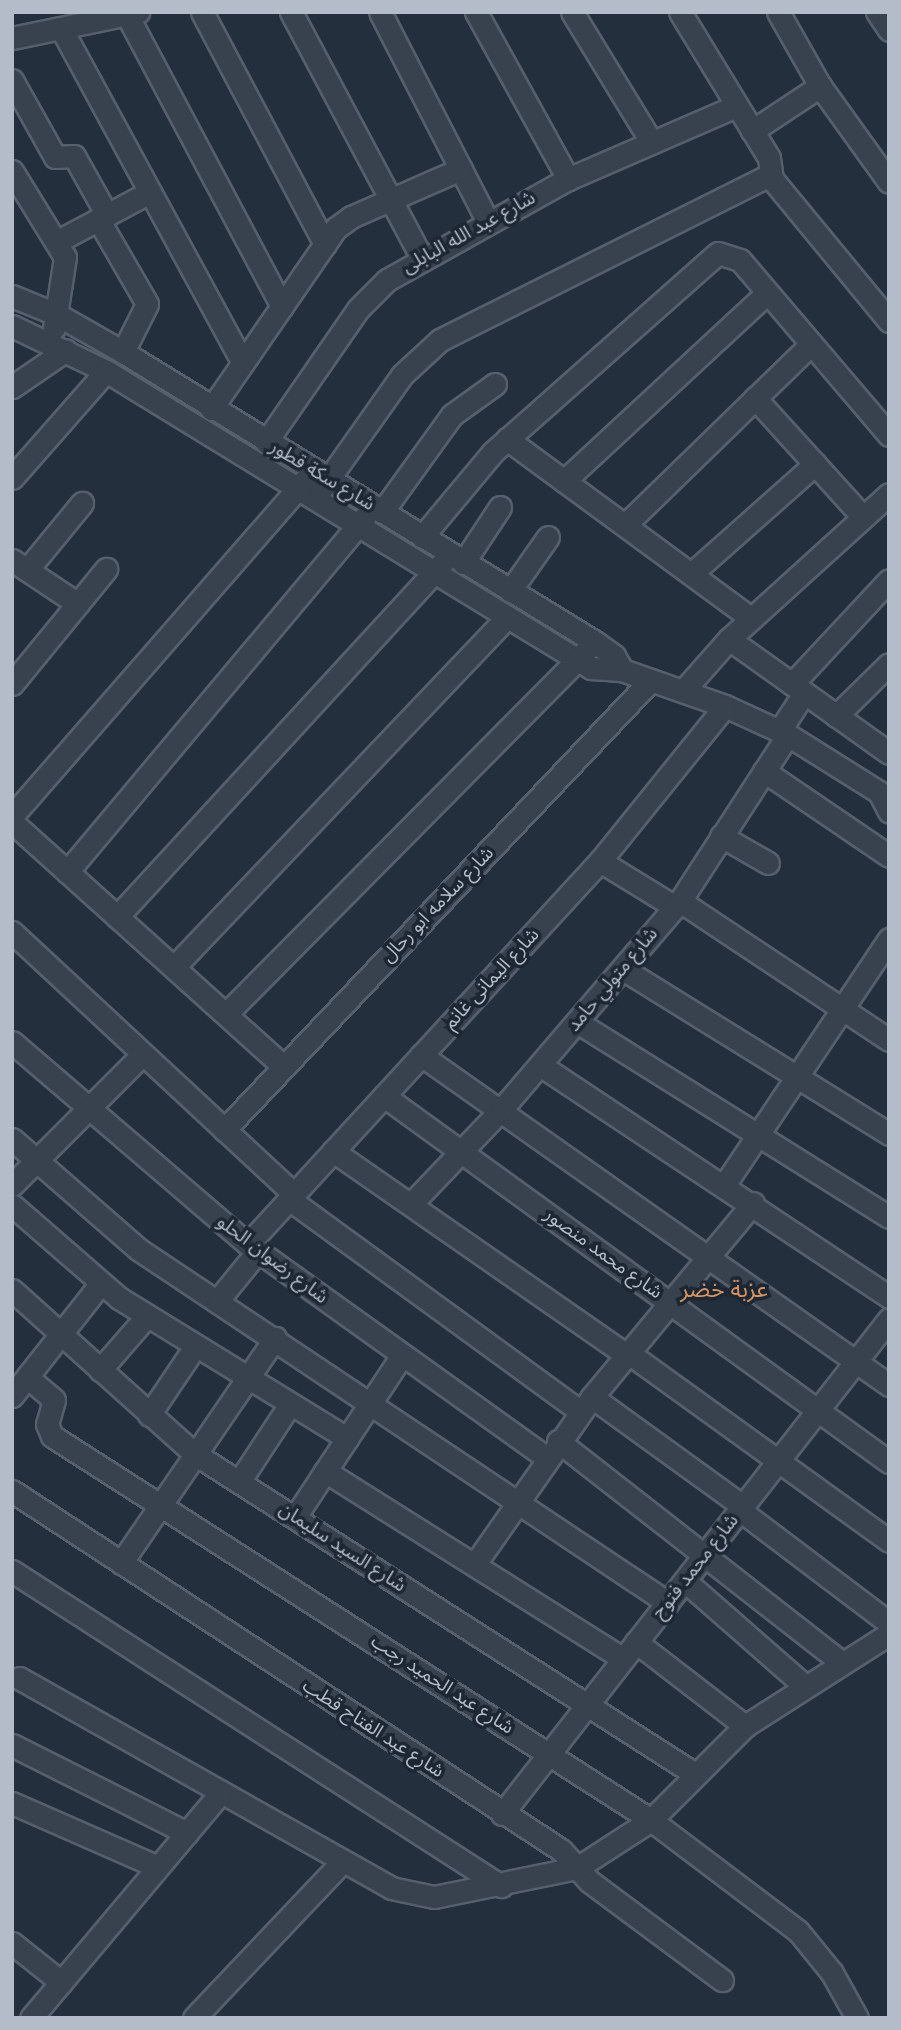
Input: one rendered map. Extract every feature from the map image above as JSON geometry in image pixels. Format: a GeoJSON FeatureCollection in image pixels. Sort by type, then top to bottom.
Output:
{"type":"FeatureCollection","features":[{"type":"Feature","properties":{"kind":"street"},"geometry":{"type":"LineString","coordinates":[[202,12],[325,244]]}},
{"type":"Feature","properties":{"kind":"street"},"geometry":{"type":"LineString","coordinates":[[291,12],[421,257]]}},
{"type":"Feature","properties":{"kind":"street"},"geometry":{"type":"LineString","coordinates":[[380,12],[487,220]]}},
{"type":"Feature","properties":{"kind":"street"},"geometry":{"type":"LineString","coordinates":[[476,12],[568,179]]}},
{"type":"Feature","properties":{"kind":"street"},"geometry":{"type":"LineString","coordinates":[[572,12],[652,143]]}},
{"type":"Feature","properties":{"kind":"street"},"geometry":{"type":"LineString","coordinates":[[680,12],[769,158],[771,174],[889,321]]}},
{"type":"Feature","properties":{"kind":"street"},"geometry":{"type":"LineString","coordinates":[[778,12],[820,86],[889,182]]}},
{"type":"Feature","properties":{"kind":"street"},"geometry":{"type":"LineString","coordinates":[[877,12],[889,30]]}},
{"type":"Feature","properties":{"kind":"street"},"geometry":{"type":"LineString","coordinates":[[12,38],[133,13],[282,306]]}},
{"type":"Feature","properties":{"kind":"street"},"geometry":{"type":"LineString","coordinates":[[61,28],[148,193],[243,363]]}},
{"type":"Feature","properties":{"kind":"street"},"geometry":{"type":"LineString","coordinates":[[12,80],[32,96],[55,158],[75,158],[147,304],[123,352]]}},
{"type":"Feature","properties":{"kind":"street"},"geometry":{"type":"LineString","coordinates":[[752,131],[820,86]]}},
{"type":"Feature","properties":{"kind":"street","name":"شارع عبد الله البابلى"},"geometry":{"type":"LineString","coordinates":[[266,442],[358,309],[387,279],[487,220],[568,179],[736,106]]}},
{"type":"Feature","properties":{"kind":"street"},"geometry":{"type":"LineString","coordinates":[[211,409],[343,222],[461,169]]}},
{"type":"Feature","properties":{"kind":"street"},"geometry":{"type":"LineString","coordinates":[[12,172],[58,241],[66,266],[58,315],[58,346],[12,387]]}},
{"type":"Feature","properties":{"kind":"street"},"geometry":{"type":"LineString","coordinates":[[12,816],[307,494],[402,375],[440,340],[771,174]]}},
{"type":"Feature","properties":{"kind":"street"},"geometry":{"type":"LineString","coordinates":[[58,241],[148,193]]}},
{"type":"Feature","properties":{"kind":"street"},"geometry":{"type":"LineString","coordinates":[[422,537],[507,439],[708,260],[724,253],[740,260],[889,435]]}},
{"type":"Feature","properties":{"kind":"street"},"geometry":{"type":"LineString","coordinates":[[564,481],[767,293]]}},
{"type":"Feature","properties":{"kind":"street","name":"شارع سكة قطور"},"geometry":{"type":"LineString","coordinates":[[12,296],[58,315],[123,352],[211,409],[595,642],[614,656],[622,670]]}},
{"type":"Feature","properties":{"kind":"street","name":"شارع سكة قطور"},"geometry":{"type":"LineString","coordinates":[[12,326],[106,371],[577,660],[606,671],[622,670],[652,680],[725,706],[784,732],[884,791],[889,812]]}},
{"type":"Feature","properties":{"kind":"street"},"geometry":{"type":"LineString","coordinates":[[625,525],[811,344]]}},
{"type":"Feature","properties":{"kind":"street"},"geometry":{"type":"LineString","coordinates":[[13,477],[106,371]]}},
{"type":"Feature","properties":{"kind":"street"},"geometry":{"type":"LineString","coordinates":[[67,872],[358,526],[377,509],[452,415],[495,384]]}},
{"type":"Feature","properties":{"kind":"street"},"geometry":{"type":"LineString","coordinates":[[755,398],[861,516]]}},
{"type":"Feature","properties":{"kind":"street"},"geometry":{"type":"LineString","coordinates":[[507,439],[751,618]]}},
{"type":"Feature","properties":{"kind":"street"},"geometry":{"type":"LineString","coordinates":[[691,574],[815,464]]}},
{"type":"Feature","properties":{"kind":"street"},"geometry":{"type":"LineString","coordinates":[[683,691],[729,639],[861,516],[889,494]]}},
{"type":"Feature","properties":{"kind":"street"},"geometry":{"type":"LineString","coordinates":[[78,604],[17,566],[82,503]]}},
{"type":"Feature","properties":{"kind":"street"},"geometry":{"type":"LineString","coordinates":[[117,917],[433,573],[457,558],[500,507]]}},
{"type":"Feature","properties":{"kind":"street"},"geometry":{"type":"LineString","coordinates":[[510,592],[548,537]]}},
{"type":"Feature","properties":{"kind":"street"},"geometry":{"type":"LineString","coordinates":[[12,684],[106,569]]}},
{"type":"Feature","properties":{"kind":"street","name":"شارع متولي حامد"},"geometry":{"type":"LineString","coordinates":[[411,1204],[500,1111],[678,904],[764,771],[784,732],[798,688],[889,580]]}},
{"type":"Feature","properties":{"kind":"street"},"geometry":{"type":"LineString","coordinates":[[174,967],[506,618]]}},
{"type":"Feature","properties":{"kind":"street"},"geometry":{"type":"LineString","coordinates":[[729,639],[889,753]]}},
{"type":"Feature","properties":{"kind":"street"},"geometry":{"type":"LineString","coordinates":[[226,1014],[595,642]]}},
{"type":"Feature","properties":{"kind":"street"},"geometry":{"type":"LineString","coordinates":[[836,716],[889,664]]}},
{"type":"Feature","properties":{"kind":"street","name":"شارع سلامه ابو رحال"},"geometry":{"type":"LineString","coordinates":[[224,1130],[652,680]]}},
{"type":"Feature","properties":{"kind":"street","name":"شارع اليمانى غانم"},"geometry":{"type":"LineString","coordinates":[[218,1300],[291,1196],[600,861],[725,706]]}},
{"type":"Feature","properties":{"kind":"street"},"geometry":{"type":"LineString","coordinates":[[764,771],[889,856]]}},
{"type":"Feature","properties":{"kind":"street"},"geometry":{"type":"LineString","coordinates":[[12,822],[284,1067]]}},
{"type":"Feature","properties":{"kind":"street"},"geometry":{"type":"LineString","coordinates":[[721,836],[768,863]]}},
{"type":"Feature","properties":{"kind":"street"},"geometry":{"type":"LineString","coordinates":[[600,861],[678,904],[889,1040]]}},
{"type":"Feature","properties":{"kind":"street"},"geometry":{"type":"LineString","coordinates":[[12,932],[144,1054],[291,1196],[586,1404],[742,1509],[889,1623]]}},
{"type":"Feature","properties":{"kind":"street"},"geometry":{"type":"LineString","coordinates":[[725,1184],[889,939]]}},
{"type":"Feature","properties":{"kind":"street"},"geometry":{"type":"LineString","coordinates":[[623,969],[889,1134]]}},
{"type":"Feature","properties":{"kind":"street"},"geometry":{"type":"LineString","coordinates":[[577,1023],[889,1217]]}},
{"type":"Feature","properties":{"kind":"street","name":"شارع رضوان الحلو"},"geometry":{"type":"LineString","coordinates":[[12,1042],[87,1110],[253,1247],[401,1357],[553,1450],[707,1554],[842,1663]]}},
{"type":"Feature","properties":{"kind":"street"},"geometry":{"type":"LineString","coordinates":[[12,1185],[144,1054]]}},
{"type":"Feature","properties":{"kind":"street"},"geometry":{"type":"LineString","coordinates":[[421,1055],[889,1385]]}},
{"type":"Feature","properties":{"kind":"street"},"geometry":{"type":"LineString","coordinates":[[540,1065],[725,1184],[889,1297]]}},
{"type":"Feature","properties":{"kind":"street","name":"شارع محمد منصور"},"geometry":{"type":"LineString","coordinates":[[384,1096],[889,1462]]}},
{"type":"Feature","properties":{"kind":"street"},"geometry":{"type":"LineString","coordinates":[[12,1139],[138,1249],[372,1401],[668,1603]]}},
{"type":"Feature","properties":{"kind":"street"},"geometry":{"type":"LineString","coordinates":[[333,1151],[626,1353],[889,1541]]}},
{"type":"Feature","properties":{"kind":"street"},"geometry":{"type":"LineString","coordinates":[[475,1564],[586,1404],[753,1203]]}},
{"type":"Feature","properties":{"kind":"street"},"geometry":{"type":"LineString","coordinates":[[12,1205],[100,1284],[146,1317],[347,1438]]}},
{"type":"Feature","properties":{"kind":"street"},"geometry":{"type":"LineString","coordinates":[[18,1384],[100,1284]]}},
{"type":"Feature","properties":{"kind":"street","name":"شارع السيد سليمان"},"geometry":{"type":"LineString","coordinates":[[12,1290],[195,1454],[695,1774]]}},
{"type":"Feature","properties":{"kind":"street"},"geometry":{"type":"LineString","coordinates":[[100,1370],[146,1317]]}},
{"type":"Feature","properties":{"kind":"street","name":"شارع محمد فتوح"},"geometry":{"type":"LineString","coordinates":[[502,1814],[548,1752],[858,1363],[889,1319]]}},
{"type":"Feature","properties":{"kind":"street"},"geometry":{"type":"LineString","coordinates":[[121,1563],[275,1338]]}},
{"type":"Feature","properties":{"kind":"street"},"geometry":{"type":"LineString","coordinates":[[149,1415],[194,1348]]}},
{"type":"Feature","properties":{"kind":"street"},"geometry":{"type":"LineString","coordinates":[[295,1517],[401,1357]]}},
{"type":"Feature","properties":{"kind":"street","name":"شارع عبد الحميد رجب"},"geometry":{"type":"LineString","coordinates":[[18,1384],[54,1400],[47,1429],[52,1436],[652,1820],[798,1931],[832,1973],[858,2018]]}},
{"type":"Feature","properties":{"kind":"street"},"geometry":{"type":"LineString","coordinates":[[239,1482],[290,1404]]}},
{"type":"Feature","properties":{"kind":"street"},"geometry":{"type":"LineString","coordinates":[[325,1471],[475,1564],[630,1651],[745,1726]]}},
{"type":"Feature","properties":{"kind":"street","name":"شارع عبد الفتاح قطب"},"geometry":{"type":"LineString","coordinates":[[12,1491],[502,1814],[561,1850],[578,1868],[722,1980]]}},
{"type":"Feature","properties":{"kind":"street"},"geometry":{"type":"LineString","coordinates":[[12,1571],[501,1886]]}},
{"type":"Feature","properties":{"kind":"street"},"geometry":{"type":"LineString","coordinates":[[685,1581],[805,1686]]}},
{"type":"Feature","properties":{"kind":"street"},"geometry":{"type":"LineString","coordinates":[[19,1678],[391,1888],[419,1896],[501,1886],[578,1868],[652,1820],[745,1726],[889,1634]]}},
{"type":"Feature","properties":{"kind":"street"},"geometry":{"type":"LineString","coordinates":[[12,1745],[187,1833]]}},
{"type":"Feature","properties":{"kind":"street"},"geometry":{"type":"LineString","coordinates":[[32,2018],[221,1792]]}},
{"type":"Feature","properties":{"kind":"street"},"geometry":{"type":"LineString","coordinates":[[12,1803],[158,1867]]}},
{"type":"Feature","properties":{"kind":"street"},"geometry":{"type":"LineString","coordinates":[[194,2018],[343,1861]]}},
{"type":"Feature","properties":{"kind":"street"},"geometry":{"type":"LineString","coordinates":[[12,1943],[61,1982]]}},
{"type":"Feature","properties":{"kind":"district","name":"عزبة خضر"},"geometry":{"type":"Point","coordinates":[724,1290]}}]}
